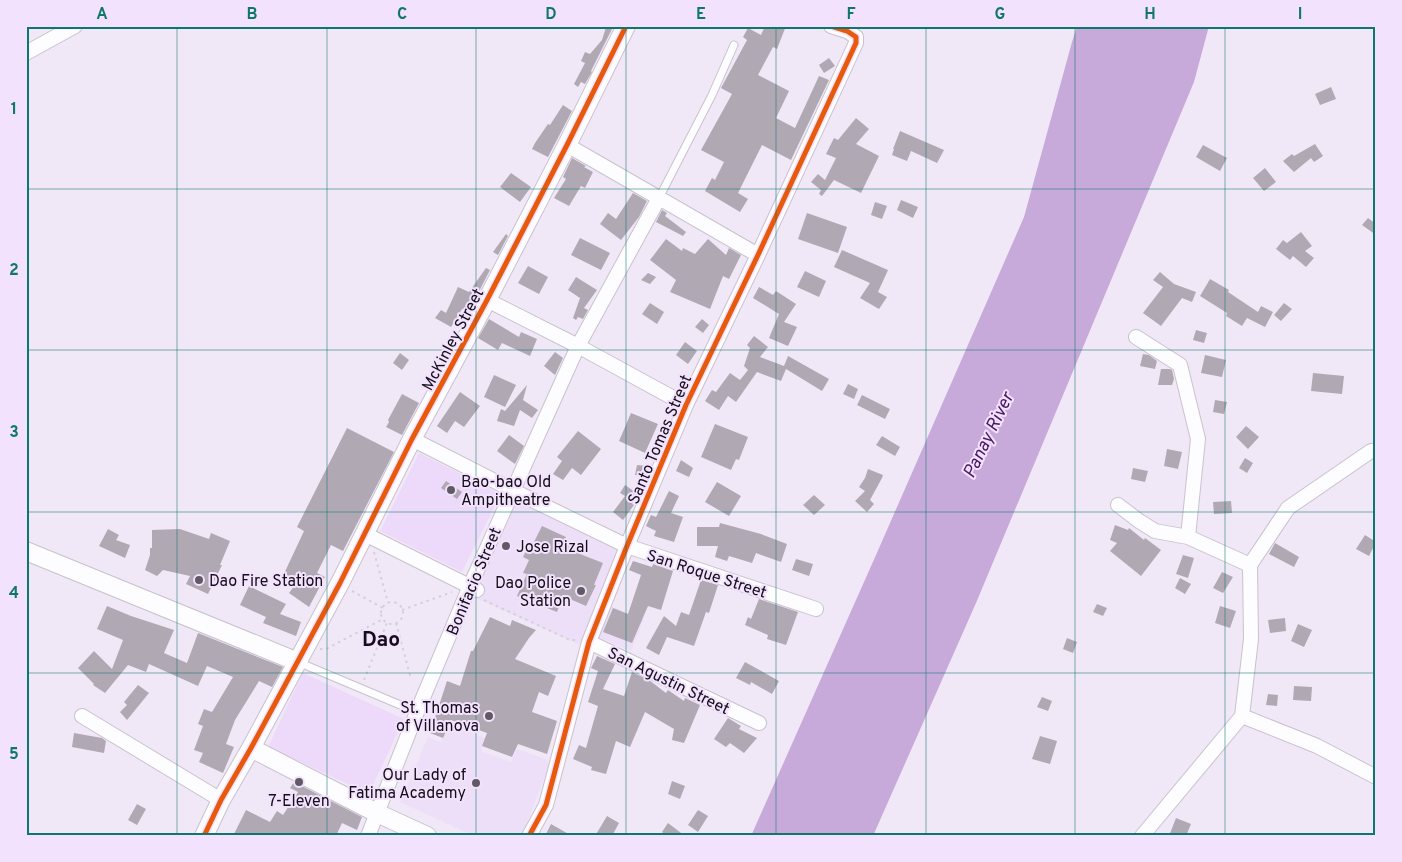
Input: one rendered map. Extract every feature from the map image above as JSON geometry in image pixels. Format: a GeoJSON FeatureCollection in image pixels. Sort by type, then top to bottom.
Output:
{"type":"FeatureCollection","features":[{"type":"Feature","properties":{"kind":"street"},"geometry":{"type":"LineString","coordinates":[[26,53],[75,26]]}},
{"type":"Feature","properties":{"kind":"street","name":"McKinley Street"},"geometry":{"type":"LineString","coordinates":[[204,836],[221,800],[367,535],[412,439],[487,300],[626,26]]}},
{"type":"Feature","properties":{"kind":"street"},"geometry":{"type":"LineString","coordinates":[[831,26],[851,32]]}},
{"type":"Feature","properties":{"kind":"street","name":"Santo Tomas Street"},"geometry":{"type":"LineString","coordinates":[[529,836],[546,805],[589,642],[627,546],[686,406],[856,43],[851,32]]}},
{"type":"Feature","properties":{"kind":"street"},"geometry":{"type":"LineString","coordinates":[[567,145],[758,255]]}},
{"type":"Feature","properties":{"kind":"street","name":"Bonifacio Street"},"geometry":{"type":"LineString","coordinates":[[368,836],[417,712],[474,588],[512,490],[578,346],[659,198]]}},
{"type":"Feature","properties":{"kind":"street"},"geometry":{"type":"LineString","coordinates":[[487,300],[578,346],[686,406]]}},
{"type":"Feature","properties":{"kind":"street"},"geometry":{"type":"LineString","coordinates":[[1136,337],[1180,365],[1198,439],[1188,537]]}},
{"type":"Feature","properties":{"kind":"street","name":"San Roque Street"},"geometry":{"type":"LineString","coordinates":[[412,439],[627,546],[816,609]]}},
{"type":"Feature","properties":{"kind":"street"},"geometry":{"type":"LineString","coordinates":[[1142,836],[1242,716],[1251,639],[1250,565],[1288,508],[1371,451],[1376,450]]}},
{"type":"Feature","properties":{"kind":"street"},"geometry":{"type":"LineString","coordinates":[[1118,505],[1138,522],[1155,531],[1188,537],[1250,565]]}},
{"type":"Feature","properties":{"kind":"street"},"geometry":{"type":"LineString","coordinates":[[367,535],[474,588]]}},
{"type":"Feature","properties":{"kind":"street"},"geometry":{"type":"LineString","coordinates":[[26,551],[301,656]]}},
{"type":"Feature","properties":{"kind":"street","name":"San Agustin Street"},"geometry":{"type":"LineString","coordinates":[[589,642],[759,723]]}},
{"type":"Feature","properties":{"kind":"street"},"geometry":{"type":"LineString","coordinates":[[82,716],[221,800]]}},
{"type":"Feature","properties":{"kind":"street"},"geometry":{"type":"LineString","coordinates":[[1242,716],[1317,746],[1376,777]]}},
{"type":"Feature","properties":{"kind":"street"},"geometry":{"type":"LineString","coordinates":[[251,748],[377,813],[427,836]]}},
{"type":"Feature","properties":{"kind":"lane"},"geometry":{"type":"LineString","coordinates":[[659,198],[712,94],[734,45]]}},
{"type":"Feature","properties":{"kind":"lane"},"geometry":{"type":"LineString","coordinates":[[301,656],[360,689],[417,712]]}},
{"type":"Feature","properties":{"kind":"path"},"geometry":{"type":"LineString","coordinates":[[367,535],[388,603]]}},
{"type":"Feature","properties":{"kind":"path"},"geometry":{"type":"LineString","coordinates":[[340,583],[382,608]]}},
{"type":"Feature","properties":{"kind":"path"},"geometry":{"type":"LineString","coordinates":[[402,610],[474,588]]}},
{"type":"Feature","properties":{"kind":"path"},"geometry":{"type":"LineString","coordinates":[[388,603],[396,603],[402,610],[401,618],[396,623],[387,623],[383,619],[382,608],[388,603]]}},
{"type":"Feature","properties":{"kind":"path"},"geometry":{"type":"LineString","coordinates":[[301,656],[326,649],[383,619]]}},
{"type":"Feature","properties":{"kind":"path"},"geometry":{"type":"LineString","coordinates":[[360,689],[387,623]]}},
{"type":"Feature","properties":{"kind":"path"},"geometry":{"type":"LineString","coordinates":[[396,623],[411,679]]}},
{"type":"Feature","properties":{"kind":"shaded area"},"geometry":{"type":"Polygon","coordinates":[[[419,453],[501,494],[462,572],[380,531],[419,453]]]}},
{"type":"Feature","properties":{"kind":"shaded area"},"geometry":{"type":"Polygon","coordinates":[[[516,502],[619,547],[580,645],[473,597],[516,502]]]}},
{"type":"Feature","properties":{"kind":"shaded area"},"geometry":{"type":"Polygon","coordinates":[[[611,606],[644,619],[631,651],[598,637],[611,606]]]}},
{"type":"Feature","properties":{"kind":"shaded area"},"geometry":{"type":"Polygon","coordinates":[[[303,673],[404,719],[369,794],[268,747],[303,673]]]}},
{"type":"Feature","properties":{"kind":"shaded area","name":"Our Lady of Fatima Academy"},"geometry":{"type":"Polygon","coordinates":[[[449,724],[485,738],[481,751],[511,762],[517,749],[545,759],[550,763],[522,836],[474,836],[400,802],[428,737],[441,742],[449,724]]]}},
{"type":"Feature","properties":{"kind":"water","name":"Panay River"},"geometry":{"type":"Polygon","coordinates":[[[1077,26],[1209,26],[1194,82],[976,603],[873,836],[751,836],[1024,217],[1077,26]]]}},
{"type":"Feature","properties":{"kind":"building"},"geometry":{"type":"Polygon","coordinates":[[[765,26],[786,26],[777,49],[773,47],[758,75],[789,91],[776,118],[795,128],[819,76],[829,80],[791,160],[762,145],[738,193],[748,199],[740,212],[705,191],[712,178],[715,180],[724,162],[701,150],[732,94],[721,88],[747,40],[743,37],[748,28],[761,35],[765,26]]]}},
{"type":"Feature","properties":{"kind":"building"},"geometry":{"type":"Polygon","coordinates":[[[606,27],[612,29],[592,72],[585,84],[581,82],[578,87],[574,84],[585,63],[581,61],[585,52],[590,54],[602,40],[606,27]]]}},
{"type":"Feature","properties":{"kind":"building"},"geometry":{"type":"Polygon","coordinates":[[[829,58],[835,66],[824,73],[819,65],[829,58]]]}},
{"type":"Feature","properties":{"kind":"building"},"geometry":{"type":"Polygon","coordinates":[[[1331,87],[1336,99],[1320,105],[1315,94],[1331,87]]]}},
{"type":"Feature","properties":{"kind":"building"},"geometry":{"type":"Polygon","coordinates":[[[563,105],[572,111],[548,157],[532,149],[563,105]]]}},
{"type":"Feature","properties":{"kind":"building"},"geometry":{"type":"Polygon","coordinates":[[[856,118],[869,129],[856,144],[879,156],[861,193],[834,180],[822,196],[819,194],[821,190],[811,182],[818,174],[825,180],[836,158],[826,154],[834,138],[838,140],[856,118]]]}},
{"type":"Feature","properties":{"kind":"building"},"geometry":{"type":"Polygon","coordinates":[[[900,131],[944,150],[937,163],[911,151],[907,161],[892,155],[900,131]]]}},
{"type":"Feature","properties":{"kind":"building"},"geometry":{"type":"Polygon","coordinates":[[[1315,144],[1323,156],[1314,162],[1311,158],[1294,172],[1283,161],[1292,154],[1294,156],[1315,144]]]}},
{"type":"Feature","properties":{"kind":"building"},"geometry":{"type":"Polygon","coordinates":[[[1203,145],[1227,158],[1220,171],[1196,157],[1203,145]]]}},
{"type":"Feature","properties":{"kind":"building"},"geometry":{"type":"Polygon","coordinates":[[[572,158],[593,172],[585,188],[581,186],[569,206],[554,198],[566,179],[563,177],[572,158]]]}},
{"type":"Feature","properties":{"kind":"building"},"geometry":{"type":"Polygon","coordinates":[[[1265,168],[1276,182],[1264,191],[1253,178],[1265,168]]]}},
{"type":"Feature","properties":{"kind":"building"},"geometry":{"type":"Polygon","coordinates":[[[511,173],[531,187],[520,202],[500,187],[511,173]]]}},
{"type":"Feature","properties":{"kind":"building"},"geometry":{"type":"Polygon","coordinates":[[[633,193],[647,201],[639,217],[621,240],[600,224],[608,213],[616,219],[633,193]]]}},
{"type":"Feature","properties":{"kind":"building"},"geometry":{"type":"Polygon","coordinates":[[[901,200],[918,207],[913,218],[897,210],[901,200]]]}},
{"type":"Feature","properties":{"kind":"building"},"geometry":{"type":"Polygon","coordinates":[[[875,202],[887,206],[882,219],[871,215],[875,202]]]}},
{"type":"Feature","properties":{"kind":"building"},"geometry":{"type":"Polygon","coordinates":[[[662,210],[667,213],[665,216],[686,232],[683,236],[656,222],[662,210]]]}},
{"type":"Feature","properties":{"kind":"building"},"geometry":{"type":"Polygon","coordinates":[[[807,213],[847,227],[838,253],[798,239],[807,213]]]}},
{"type":"Feature","properties":{"kind":"building"},"geometry":{"type":"Polygon","coordinates":[[[1368,218],[1376,224],[1376,235],[1362,225],[1368,218]]]}},
{"type":"Feature","properties":{"kind":"building"},"geometry":{"type":"Polygon","coordinates":[[[1301,232],[1312,246],[1305,251],[1314,258],[1306,267],[1293,256],[1290,260],[1276,249],[1283,240],[1287,243],[1301,232]]]}},
{"type":"Feature","properties":{"kind":"building"},"geometry":{"type":"Polygon","coordinates":[[[506,234],[508,236],[498,255],[493,252],[506,234]]]}},
{"type":"Feature","properties":{"kind":"building"},"geometry":{"type":"Polygon","coordinates":[[[580,238],[610,253],[601,270],[571,255],[580,238]]]}},
{"type":"Feature","properties":{"kind":"building"},"geometry":{"type":"Polygon","coordinates":[[[666,239],[682,251],[683,248],[695,254],[708,239],[726,255],[729,248],[741,255],[729,279],[723,276],[710,309],[670,292],[676,280],[650,260],[666,239]]]}},
{"type":"Feature","properties":{"kind":"building"},"geometry":{"type":"Polygon","coordinates":[[[842,250],[888,270],[878,292],[887,297],[879,309],[860,298],[870,283],[834,267],[842,250]]]}},
{"type":"Feature","properties":{"kind":"building"},"geometry":{"type":"Polygon","coordinates":[[[528,266],[548,277],[539,294],[518,283],[528,266]]]}},
{"type":"Feature","properties":{"kind":"building"},"geometry":{"type":"Polygon","coordinates":[[[486,268],[490,270],[469,311],[462,309],[451,327],[435,318],[441,310],[446,313],[458,287],[469,292],[486,268]]]}},
{"type":"Feature","properties":{"kind":"building"},"geometry":{"type":"Polygon","coordinates":[[[805,271],[826,281],[819,297],[797,287],[805,271]]]}},
{"type":"Feature","properties":{"kind":"building"},"geometry":{"type":"Polygon","coordinates":[[[1160,272],[1174,284],[1196,292],[1192,302],[1182,298],[1161,326],[1143,313],[1163,287],[1153,280],[1160,272]]]}},
{"type":"Feature","properties":{"kind":"building"},"geometry":{"type":"Polygon","coordinates":[[[648,273],[656,277],[650,284],[641,280],[648,273]]]}},
{"type":"Feature","properties":{"kind":"building"},"geometry":{"type":"Polygon","coordinates":[[[576,277],[597,290],[584,308],[588,310],[583,319],[578,317],[576,320],[573,318],[580,298],[568,290],[576,277]]]}},
{"type":"Feature","properties":{"kind":"building"},"geometry":{"type":"Polygon","coordinates":[[[1210,279],[1229,290],[1228,292],[1258,312],[1261,306],[1273,312],[1265,327],[1247,318],[1242,326],[1226,316],[1227,313],[1200,296],[1210,279]]]}},
{"type":"Feature","properties":{"kind":"building"},"geometry":{"type":"Polygon","coordinates":[[[759,287],[773,295],[776,291],[796,304],[784,322],[797,327],[788,346],[769,338],[779,314],[753,298],[759,287]]]}},
{"type":"Feature","properties":{"kind":"building"},"geometry":{"type":"Polygon","coordinates":[[[650,303],[664,312],[657,324],[642,314],[650,303]]]}},
{"type":"Feature","properties":{"kind":"building"},"geometry":{"type":"Polygon","coordinates":[[[1284,303],[1292,309],[1281,321],[1274,315],[1284,303]]]}},
{"type":"Feature","properties":{"kind":"building"},"geometry":{"type":"Polygon","coordinates":[[[489,319],[519,337],[521,332],[537,339],[530,356],[502,343],[498,350],[478,338],[489,319]]]}},
{"type":"Feature","properties":{"kind":"building"},"geometry":{"type":"Polygon","coordinates":[[[702,319],[709,325],[703,333],[695,327],[702,319]]]}},
{"type":"Feature","properties":{"kind":"building"},"geometry":{"type":"Polygon","coordinates":[[[1196,330],[1207,333],[1204,343],[1193,340],[1196,330]]]}},
{"type":"Feature","properties":{"kind":"building"},"geometry":{"type":"Polygon","coordinates":[[[754,336],[768,347],[760,357],[784,366],[788,356],[829,379],[822,391],[786,369],[781,381],[757,372],[736,402],[728,396],[719,410],[705,401],[712,390],[716,392],[730,373],[740,380],[748,370],[744,366],[750,348],[747,345],[754,336]]]}},
{"type":"Feature","properties":{"kind":"building"},"geometry":{"type":"Polygon","coordinates":[[[685,342],[697,351],[688,364],[676,355],[685,342]]]}},
{"type":"Feature","properties":{"kind":"building"},"geometry":{"type":"Polygon","coordinates":[[[555,352],[563,358],[555,375],[544,366],[555,352]]]}},
{"type":"Feature","properties":{"kind":"building"},"geometry":{"type":"Polygon","coordinates":[[[400,353],[409,360],[402,370],[393,363],[400,353]]]}},
{"type":"Feature","properties":{"kind":"building"},"geometry":{"type":"Polygon","coordinates":[[[1143,354],[1149,355],[1157,361],[1155,369],[1140,366],[1143,354]]]}},
{"type":"Feature","properties":{"kind":"building"},"geometry":{"type":"Polygon","coordinates":[[[1205,355],[1226,360],[1222,377],[1201,373],[1205,355]]]}},
{"type":"Feature","properties":{"kind":"building"},"geometry":{"type":"Polygon","coordinates":[[[1161,369],[1172,370],[1174,379],[1172,385],[1158,385],[1161,369]]]}},
{"type":"Feature","properties":{"kind":"building"},"geometry":{"type":"Polygon","coordinates":[[[1313,373],[1344,376],[1342,394],[1311,391],[1313,373]]]}},
{"type":"Feature","properties":{"kind":"building"},"geometry":{"type":"Polygon","coordinates":[[[494,375],[516,385],[505,407],[484,397],[494,375]]]}},
{"type":"Feature","properties":{"kind":"building"},"geometry":{"type":"Polygon","coordinates":[[[848,384],[858,389],[854,399],[843,394],[848,384]]]}},
{"type":"Feature","properties":{"kind":"building"},"geometry":{"type":"Polygon","coordinates":[[[527,385],[523,400],[538,410],[532,418],[520,410],[514,426],[497,421],[501,409],[505,411],[527,385]]]}},
{"type":"Feature","properties":{"kind":"building"},"geometry":{"type":"Polygon","coordinates":[[[460,392],[480,406],[464,427],[455,421],[447,433],[437,426],[460,392]]]}},
{"type":"Feature","properties":{"kind":"building"},"geometry":{"type":"Polygon","coordinates":[[[402,394],[419,403],[402,435],[386,427],[402,394]]]}},
{"type":"Feature","properties":{"kind":"building"},"geometry":{"type":"Polygon","coordinates":[[[862,395],[890,409],[885,419],[857,405],[862,395]]]}},
{"type":"Feature","properties":{"kind":"building"},"geometry":{"type":"Polygon","coordinates":[[[1215,400],[1227,402],[1224,414],[1213,412],[1215,400]]]}},
{"type":"Feature","properties":{"kind":"building"},"geometry":{"type":"Polygon","coordinates":[[[631,413],[658,424],[645,453],[619,441],[631,413]]]}},
{"type":"Feature","properties":{"kind":"building"},"geometry":{"type":"Polygon","coordinates":[[[715,424],[748,437],[739,460],[736,459],[731,470],[701,457],[715,424]]]}},
{"type":"Feature","properties":{"kind":"building"},"geometry":{"type":"Polygon","coordinates":[[[1246,426],[1259,437],[1248,449],[1236,437],[1246,426]]]}},
{"type":"Feature","properties":{"kind":"building"},"geometry":{"type":"Polygon","coordinates":[[[347,428],[394,452],[343,551],[331,545],[317,573],[325,577],[309,607],[289,593],[295,585],[282,578],[304,531],[297,527],[347,428]]]}},
{"type":"Feature","properties":{"kind":"building"},"geometry":{"type":"Polygon","coordinates":[[[578,431],[601,449],[581,475],[572,468],[563,480],[553,474],[562,461],[557,457],[578,431]]]}},
{"type":"Feature","properties":{"kind":"building"},"geometry":{"type":"Polygon","coordinates":[[[509,435],[524,446],[515,464],[497,451],[509,435]]]}},
{"type":"Feature","properties":{"kind":"building"},"geometry":{"type":"Polygon","coordinates":[[[882,436],[900,447],[895,456],[876,445],[882,436]]]}},
{"type":"Feature","properties":{"kind":"building"},"geometry":{"type":"Polygon","coordinates":[[[1167,449],[1182,452],[1178,469],[1164,466],[1167,449]]]}},
{"type":"Feature","properties":{"kind":"building"},"geometry":{"type":"Polygon","coordinates":[[[1245,458],[1253,463],[1247,473],[1239,468],[1245,458]]]}},
{"type":"Feature","properties":{"kind":"building"},"geometry":{"type":"Polygon","coordinates":[[[681,460],[693,468],[689,477],[676,471],[681,460]]]}},
{"type":"Feature","properties":{"kind":"building"},"geometry":{"type":"Polygon","coordinates":[[[637,465],[647,466],[645,476],[635,475],[637,465]]]}},
{"type":"Feature","properties":{"kind":"building"},"geometry":{"type":"Polygon","coordinates":[[[1133,468],[1148,471],[1145,482],[1131,479],[1133,468]]]}},
{"type":"Feature","properties":{"kind":"building"},"geometry":{"type":"Polygon","coordinates":[[[868,469],[883,475],[870,500],[874,504],[867,512],[855,501],[865,491],[859,487],[868,469]]]}},
{"type":"Feature","properties":{"kind":"building","name":"Bao-bao Old Ampitheatre"},"geometry":{"type":"Polygon","coordinates":[[[446,481],[462,492],[457,499],[441,488],[446,481]]]}},
{"type":"Feature","properties":{"kind":"building"},"geometry":{"type":"Polygon","coordinates":[[[717,482],[741,496],[729,516],[705,502],[717,482]]]}},
{"type":"Feature","properties":{"kind":"building"},"geometry":{"type":"Polygon","coordinates":[[[625,485],[638,494],[632,504],[634,505],[623,520],[613,512],[625,496],[620,493],[625,485]]]}},
{"type":"Feature","properties":{"kind":"building"},"geometry":{"type":"Polygon","coordinates":[[[669,491],[679,496],[671,513],[683,517],[674,542],[654,536],[656,531],[646,526],[651,515],[656,517],[669,491]]]}},
{"type":"Feature","properties":{"kind":"building"},"geometry":{"type":"Polygon","coordinates":[[[814,495],[825,505],[814,515],[803,505],[814,495]]]}},
{"type":"Feature","properties":{"kind":"building"},"geometry":{"type":"Polygon","coordinates":[[[1231,501],[1232,513],[1214,514],[1213,502],[1231,501]]]}},
{"type":"Feature","properties":{"kind":"building"},"geometry":{"type":"Polygon","coordinates":[[[720,523],[761,534],[787,544],[781,562],[756,553],[752,563],[729,556],[727,561],[715,557],[718,546],[697,546],[697,527],[719,527],[720,523]]]}},
{"type":"Feature","properties":{"kind":"building"},"geometry":{"type":"Polygon","coordinates":[[[1115,525],[1128,530],[1129,528],[1161,550],[1141,576],[1110,551],[1117,543],[1110,540],[1115,525]]]}},
{"type":"Feature","properties":{"kind":"building"},"geometry":{"type":"Polygon","coordinates":[[[542,526],[566,537],[563,544],[581,551],[580,554],[603,563],[594,585],[596,585],[586,606],[563,596],[557,612],[517,596],[527,574],[523,573],[529,560],[523,557],[528,547],[531,548],[542,526]]]}},
{"type":"Feature","properties":{"kind":"building"},"geometry":{"type":"Polygon","coordinates":[[[108,529],[119,535],[116,540],[130,545],[125,558],[99,546],[108,529]]]}},
{"type":"Feature","properties":{"kind":"building"},"geometry":{"type":"Polygon","coordinates":[[[180,529],[209,539],[211,533],[230,541],[220,565],[222,565],[208,594],[186,584],[190,576],[163,570],[157,576],[145,570],[150,555],[150,548],[152,548],[152,530],[180,529]]]}},
{"type":"Feature","properties":{"kind":"building"},"geometry":{"type":"Polygon","coordinates":[[[1365,535],[1376,542],[1369,556],[1356,549],[1365,535]]]}},
{"type":"Feature","properties":{"kind":"building"},"geometry":{"type":"Polygon","coordinates":[[[1275,543],[1299,557],[1294,567],[1269,554],[1275,543]]]}},
{"type":"Feature","properties":{"kind":"building"},"geometry":{"type":"Polygon","coordinates":[[[1183,555],[1194,558],[1188,578],[1176,574],[1183,555]]]}},
{"type":"Feature","properties":{"kind":"building"},"geometry":{"type":"Polygon","coordinates":[[[796,559],[813,564],[809,576],[792,570],[796,559]]]}},
{"type":"Feature","properties":{"kind":"building"},"geometry":{"type":"Polygon","coordinates":[[[633,561],[652,567],[653,564],[673,571],[661,610],[648,606],[632,643],[603,632],[613,608],[628,614],[641,575],[629,570],[633,561]]]}},
{"type":"Feature","properties":{"kind":"building"},"geometry":{"type":"Polygon","coordinates":[[[1222,572],[1233,577],[1223,593],[1213,588],[1222,572]]]}},
{"type":"Feature","properties":{"kind":"building"},"geometry":{"type":"Polygon","coordinates":[[[1180,578],[1191,584],[1185,594],[1175,588],[1180,578]]]}},
{"type":"Feature","properties":{"kind":"building"},"geometry":{"type":"Polygon","coordinates":[[[701,580],[718,585],[709,613],[706,612],[694,646],[667,637],[659,655],[646,648],[664,616],[676,626],[681,612],[689,615],[701,580]]]}},
{"type":"Feature","properties":{"kind":"building"},"geometry":{"type":"Polygon","coordinates":[[[249,586],[286,604],[280,614],[301,622],[296,636],[263,623],[266,617],[240,605],[249,586]]]}},
{"type":"Feature","properties":{"kind":"building"},"geometry":{"type":"Polygon","coordinates":[[[759,599],[798,612],[786,645],[767,639],[768,635],[745,625],[748,617],[751,619],[759,599]]]}},
{"type":"Feature","properties":{"kind":"building"},"geometry":{"type":"Polygon","coordinates":[[[1097,604],[1107,608],[1103,616],[1093,612],[1097,604]]]}},
{"type":"Feature","properties":{"kind":"building"},"geometry":{"type":"Polygon","coordinates":[[[107,606],[174,630],[164,653],[187,663],[198,633],[283,667],[272,687],[259,681],[235,720],[226,744],[234,747],[223,773],[199,762],[203,753],[194,750],[203,726],[198,724],[204,709],[212,712],[233,677],[207,666],[198,686],[149,664],[146,672],[128,665],[105,693],[93,685],[78,668],[94,651],[112,669],[123,640],[97,629],[107,606]]]}},
{"type":"Feature","properties":{"kind":"building"},"geometry":{"type":"Polygon","coordinates":[[[1220,606],[1236,611],[1230,628],[1215,623],[1220,606]]]}},
{"type":"Feature","properties":{"kind":"building"},"geometry":{"type":"Polygon","coordinates":[[[490,617],[510,626],[512,620],[536,630],[515,659],[556,676],[548,696],[539,692],[532,712],[557,721],[547,754],[518,744],[512,757],[482,746],[487,733],[451,720],[443,738],[430,733],[447,681],[460,686],[471,651],[473,651],[490,617]]]}},
{"type":"Feature","properties":{"kind":"building"},"geometry":{"type":"Polygon","coordinates":[[[1285,618],[1286,631],[1270,633],[1268,620],[1285,618]]]}},
{"type":"Feature","properties":{"kind":"building"},"geometry":{"type":"Polygon","coordinates":[[[1298,624],[1312,630],[1304,647],[1291,641],[1298,624]]]}},
{"type":"Feature","properties":{"kind":"building"},"geometry":{"type":"Polygon","coordinates":[[[1067,638],[1077,642],[1073,653],[1063,649],[1067,638]]]}},
{"type":"Feature","properties":{"kind":"building"},"geometry":{"type":"Polygon","coordinates":[[[597,656],[615,664],[603,689],[624,696],[632,672],[649,680],[666,693],[668,690],[684,701],[685,698],[700,705],[684,743],[672,740],[674,729],[645,712],[630,747],[616,741],[606,774],[591,770],[592,767],[573,759],[579,745],[586,748],[598,706],[588,702],[598,671],[591,668],[597,656]]]}},
{"type":"Feature","properties":{"kind":"building"},"geometry":{"type":"Polygon","coordinates":[[[745,662],[779,681],[772,694],[751,682],[750,685],[736,678],[745,662]]]}},
{"type":"Feature","properties":{"kind":"building"},"geometry":{"type":"Polygon","coordinates":[[[138,685],[149,693],[127,720],[120,712],[127,705],[124,702],[138,685]]]}},
{"type":"Feature","properties":{"kind":"building"},"geometry":{"type":"Polygon","coordinates":[[[1294,686],[1312,687],[1311,701],[1293,700],[1294,686]]]}},
{"type":"Feature","properties":{"kind":"building"},"geometry":{"type":"Polygon","coordinates":[[[1268,694],[1278,695],[1277,706],[1266,705],[1268,694]]]}},
{"type":"Feature","properties":{"kind":"building"},"geometry":{"type":"Polygon","coordinates":[[[1042,697],[1052,701],[1048,711],[1037,707],[1042,697]]]}},
{"type":"Feature","properties":{"kind":"building"},"geometry":{"type":"Polygon","coordinates":[[[728,718],[741,726],[739,729],[757,738],[744,753],[730,743],[726,747],[714,739],[728,718]]]}},
{"type":"Feature","properties":{"kind":"building"},"geometry":{"type":"Polygon","coordinates":[[[74,733],[102,738],[106,741],[104,753],[72,747],[74,733]]]}},
{"type":"Feature","properties":{"kind":"building"},"geometry":{"type":"Polygon","coordinates":[[[1040,736],[1057,741],[1050,764],[1032,759],[1040,736]]]}},
{"type":"Feature","properties":{"kind":"building"},"geometry":{"type":"Polygon","coordinates":[[[672,781],[685,786],[680,799],[668,794],[672,781]]]}},
{"type":"Feature","properties":{"kind":"building"},"geometry":{"type":"Polygon","coordinates":[[[294,782],[362,817],[357,830],[342,823],[336,836],[233,836],[246,810],[270,822],[277,811],[283,815],[298,792],[290,788],[294,782]]]}},
{"type":"Feature","properties":{"kind":"building"},"geometry":{"type":"Polygon","coordinates":[[[137,804],[146,809],[137,825],[128,820],[137,804]]]}},
{"type":"Feature","properties":{"kind":"building"},"geometry":{"type":"Polygon","coordinates":[[[698,810],[708,816],[698,832],[688,825],[698,810]]]}},
{"type":"Feature","properties":{"kind":"building"},"geometry":{"type":"Polygon","coordinates":[[[607,816],[619,823],[612,836],[595,836],[607,816]]]}},
{"type":"Feature","properties":{"kind":"building"},"geometry":{"type":"Polygon","coordinates":[[[1176,818],[1191,824],[1186,836],[1169,836],[1176,818]]]}},
{"type":"Feature","properties":{"kind":"building"},"geometry":{"type":"Polygon","coordinates":[[[668,823],[685,836],[667,836],[662,832],[668,823]]]}},
{"type":"Feature","properties":{"kind":"building"},"geometry":{"type":"Polygon","coordinates":[[[551,824],[572,836],[545,836],[551,824]]]}},
{"type":"Feature","properties":{"kind":"cycle path"},"geometry":{"type":"LineString","coordinates":[[204,836],[221,800],[340,583],[412,439],[487,300],[567,145],[626,26]]}},
{"type":"Feature","properties":{"kind":"cycle path"},"geometry":{"type":"LineString","coordinates":[[529,836],[546,805],[589,642],[627,546],[686,405],[856,43],[856,37],[847,31],[831,26]]}},
{"type":"Feature","properties":{"kind":"place","name":"Bao-bao Old Ampitheatre"},"geometry":{"type":"Point","coordinates":[451,490]}},
{"type":"Feature","properties":{"kind":"place","name":"Jose Rizal"},"geometry":{"type":"Point","coordinates":[506,546]}},
{"type":"Feature","properties":{"kind":"place","name":"Dao Fire Station"},"geometry":{"type":"Point","coordinates":[199,580]}},
{"type":"Feature","properties":{"kind":"place","name":"Dao Police Station"},"geometry":{"type":"Point","coordinates":[581,591]}},
{"type":"Feature","properties":{"kind":"place","name":"St. Thomas of Villanova"},"geometry":{"type":"Point","coordinates":[489,716]}},
{"type":"Feature","properties":{"kind":"place","name":"7-Eleven"},"geometry":{"type":"Point","coordinates":[299,782]}},
{"type":"Feature","properties":{"kind":"place","name":"Our Lady of Fatima Academy"},"geometry":{"type":"Point","coordinates":[476,783]}},
{"type":"Feature","properties":{"kind":"district","name":"Dao"},"geometry":{"type":"Point","coordinates":[381,639]}}]}
